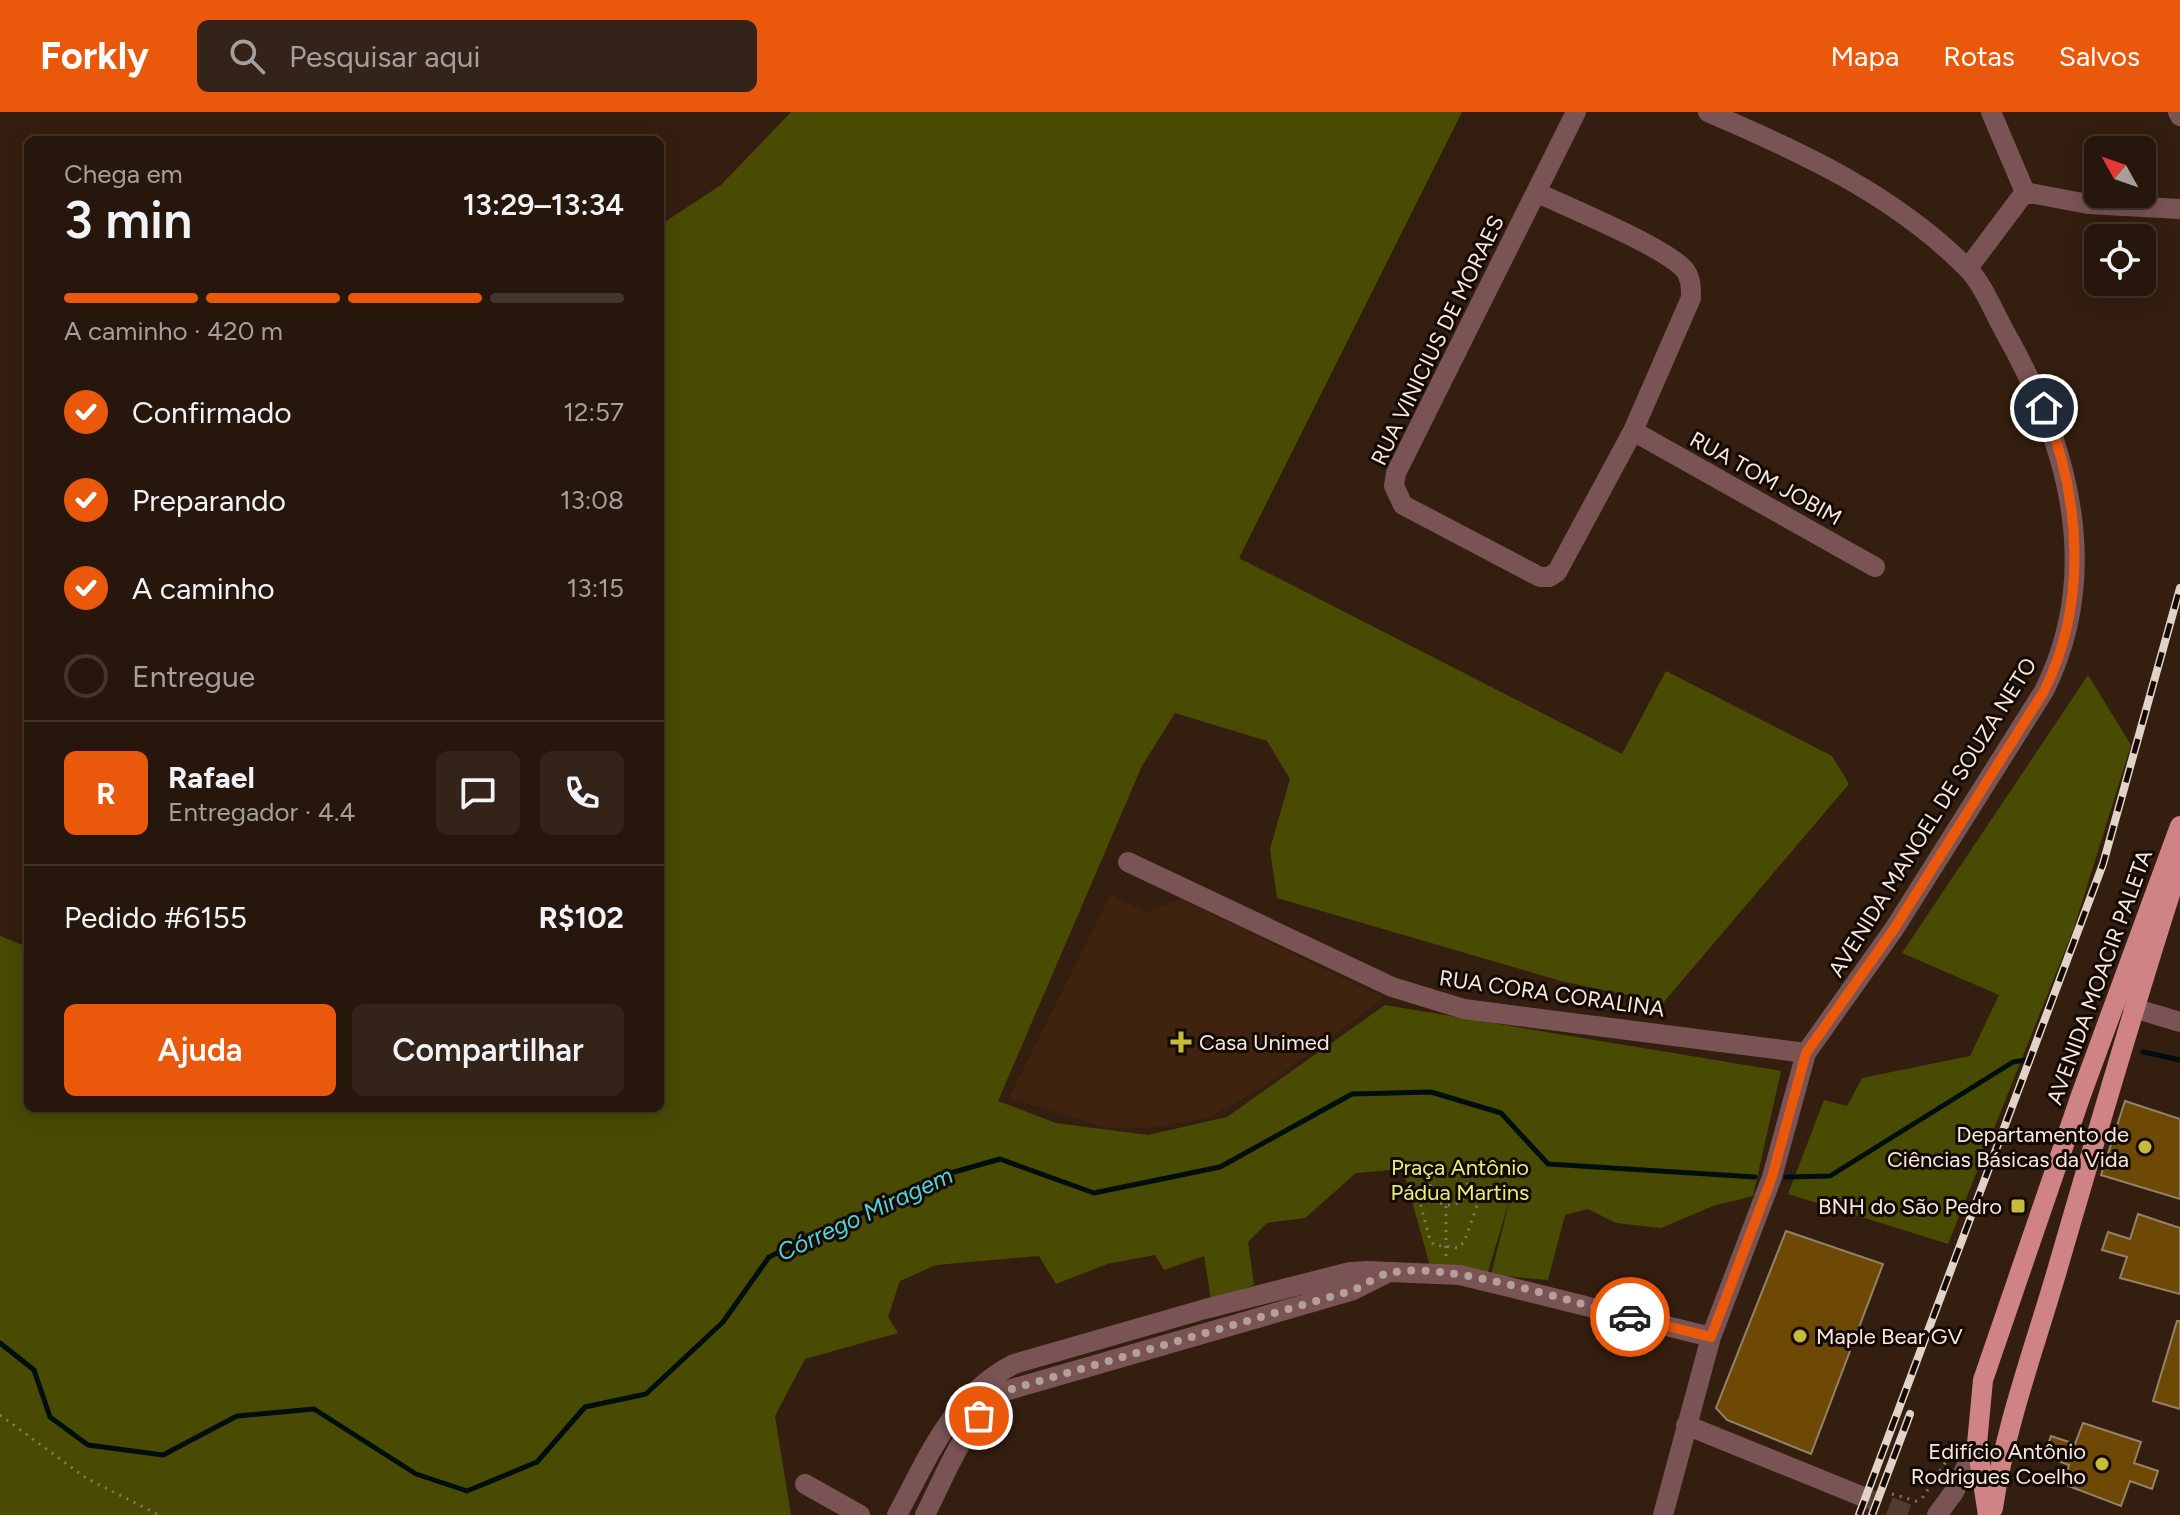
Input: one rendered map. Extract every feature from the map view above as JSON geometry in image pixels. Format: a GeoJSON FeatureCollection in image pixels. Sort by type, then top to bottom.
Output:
{"type":"FeatureCollection","features":[{"type":"Feature","properties":{"kind":"main road","name":"AVENIDA MOACIR PALETA"},"geometry":{"type":"LineString","coordinates":[[1990,1515],[1977,1442],[1983,1380],[2081,1095],[2180,826]]}},
{"type":"Feature","properties":{"kind":"main road","name":"AVENIDA MOACIR PALETA"},"geometry":{"type":"LineString","coordinates":[[1990,1515],[2000,1462],[2133,1008],[2180,863]]}},
{"type":"Feature","properties":{"kind":"main road"},"geometry":{"type":"LineString","coordinates":[[2023,1269],[2055,1276]]}},
{"type":"Feature","properties":{"kind":"street","name":"RUA VINICIUS DE MORAES"},"geometry":{"type":"LineString","coordinates":[[1536,192],[1662,253],[1686,271],[1691,298],[1633,431],[1557,572],[1549,577],[1540,577],[1403,505],[1396,497],[1396,473],[1536,192],[1576,112]]}},
{"type":"Feature","properties":{"kind":"street","name":"AVENIDA MANOEL DE SOUZA NETO"},"geometry":{"type":"LineString","coordinates":[[1663,1515],[1711,1337],[1772,1177],[1806,1053],[1894,929],[2044,691],[2059,661],[2075,589],[2061,455],[2036,387],[1968,268],[1871,192],[1830,167],[1708,112]]}},
{"type":"Feature","properties":{"kind":"street"},"geometry":{"type":"LineString","coordinates":[[1991,112],[2025,192]]}},
{"type":"Feature","properties":{"kind":"street"},"geometry":{"type":"LineString","coordinates":[[1968,268],[2025,192]]}},
{"type":"Feature","properties":{"kind":"street"},"geometry":{"type":"LineString","coordinates":[[2025,192],[2088,204],[2178,210]]}},
{"type":"Feature","properties":{"kind":"street","name":"RUA TOM JOBIM"},"geometry":{"type":"LineString","coordinates":[[1633,431],[1875,567]]}},
{"type":"Feature","properties":{"kind":"street","name":"RUA CORA CORALINA"},"geometry":{"type":"LineString","coordinates":[[1128,862],[1392,987],[1431,1000],[1464,1009],[1806,1053]]}},
{"type":"Feature","properties":{"kind":"street"},"geometry":{"type":"LineString","coordinates":[[2133,1008],[2180,1022]]}},
{"type":"Feature","properties":{"kind":"street"},"geometry":{"type":"LineString","coordinates":[[897,1515],[945,1425],[985,1394],[1351,1291],[1387,1273],[1446,1273],[1711,1337]]}},
{"type":"Feature","properties":{"kind":"street"},"geometry":{"type":"LineString","coordinates":[[925,1515],[985,1394]]}},
{"type":"Feature","properties":{"kind":"street"},"geometry":{"type":"LineString","coordinates":[[1686,1425],[1861,1496]]}},
{"type":"Feature","properties":{"kind":"street"},"geometry":{"type":"LineString","coordinates":[[1937,1515],[1954,1492],[1977,1442]]}},
{"type":"Feature","properties":{"kind":"street"},"geometry":{"type":"LineString","coordinates":[[805,1484],[860,1515]]}},
{"type":"Feature","properties":{"kind":"path"},"geometry":{"type":"LineString","coordinates":[[1430,1188],[1435,1199],[1446,1206],[1458,1204],[1466,1194],[1465,1176],[1449,1167],[1437,1171],[1430,1188],[1418,1195],[1430,1240],[1446,1248],[1458,1248],[1464,1242],[1479,1200],[1466,1194]]}},
{"type":"Feature","properties":{"kind":"path"},"geometry":{"type":"LineString","coordinates":[[1446,1206],[1446,1273]]}},
{"type":"Feature","properties":{"kind":"path"},"geometry":{"type":"LineString","coordinates":[[0,1415],[86,1478],[159,1515]]}},
{"type":"Feature","properties":{"kind":"path"},"geometry":{"type":"LineString","coordinates":[[1892,1494],[1916,1501],[1923,1497],[1951,1454],[1977,1442]]}},
{"type":"Feature","properties":{"kind":"shaded area","name":"Casa Unimed"},"geometry":{"type":"Polygon","coordinates":[[[1110,895],[1146,912],[1181,899],[1384,998],[1265,1086],[1208,1118],[1150,1128],[1108,1128],[1009,1098],[1110,895]]]}},
{"type":"Feature","properties":{"kind":"green space","name":"Praça Antônio Pádua Martins"},"geometry":{"type":"Polygon","coordinates":[[[791,112],[1462,112],[1239,558],[1622,754],[1666,671],[1832,756],[1849,784],[1663,1003],[1561,981],[1277,898],[1270,849],[1290,779],[1267,741],[1175,713],[1142,766],[998,1101],[1056,1123],[1148,1135],[1227,1117],[1385,1005],[1781,1071],[1753,1196],[1713,1206],[1661,1228],[1616,1223],[1588,1209],[1565,1215],[1548,1280],[1491,1275],[1511,1195],[1487,1275],[1430,1266],[1403,1169],[1356,1173],[1305,1218],[1267,1223],[1248,1242],[1254,1285],[1211,1300],[1204,1256],[1164,1270],[1155,1255],[1107,1264],[1056,1284],[1039,1256],[936,1265],[900,1281],[888,1317],[898,1333],[805,1359],[775,1416],[791,1515],[0,1515],[0,936],[24,945],[24,1112],[664,1112],[664,222],[721,185],[791,112]]]}},
{"type":"Feature","properties":{"kind":"green space"},"geometry":{"type":"Polygon","coordinates":[[[2088,675],[2131,745],[2074,928],[1948,1244],[1788,1194],[1824,1100],[1847,1106],[1862,1078],[1970,1056],[1999,995],[1902,953],[2088,675]]]}},
{"type":"Feature","properties":{"kind":"building","name":"Departamento de Ciências Básicas da Vida"},"geometry":{"type":"Polygon","coordinates":[[[2125,1101],[2180,1119],[2180,1199],[2101,1175],[2125,1101]]]}},
{"type":"Feature","properties":{"kind":"building"},"geometry":{"type":"Polygon","coordinates":[[[2138,1214],[2180,1228],[2180,1294],[2120,1278],[2127,1257],[2102,1250],[2108,1232],[2130,1239],[2138,1214]]]}},
{"type":"Feature","properties":{"kind":"building","name":"Maple Bear GV"},"geometry":{"type":"Polygon","coordinates":[[[1786,1231],[1883,1264],[1811,1454],[1727,1420],[1716,1408],[1786,1231]]]}},
{"type":"Feature","properties":{"kind":"building"},"geometry":{"type":"Polygon","coordinates":[[[2177,1321],[2180,1321],[2180,1409],[2153,1401],[2177,1321]]]}},
{"type":"Feature","properties":{"kind":"building","name":"Edifício Antônio Rodrigues Coelho"},"geometry":{"type":"Polygon","coordinates":[[[2083,1423],[2141,1442],[2134,1463],[2158,1471],[2152,1489],[2130,1481],[2121,1506],[2063,1484],[2069,1465],[2044,1456],[2051,1436],[2075,1444],[2083,1423]]]}},
{"type":"Feature","properties":{"kind":"waterway","name":"Córrego Miragem"},"geometry":{"type":"LineString","coordinates":[[2143,1052],[2180,1060]]}},
{"type":"Feature","properties":{"kind":"waterway","name":"Córrego Miragem"},"geometry":{"type":"LineString","coordinates":[[1786,1177],[1830,1176],[2013,1062],[2026,1060]]}},
{"type":"Feature","properties":{"kind":"waterway","name":"Córrego Miragem"},"geometry":{"type":"LineString","coordinates":[[0,1343],[34,1370],[50,1417],[88,1445],[163,1455],[237,1416],[314,1409],[416,1474],[467,1491],[537,1462],[585,1407],[646,1394],[723,1322],[769,1257],[940,1176],[1000,1159],[1094,1193],[1220,1167],[1352,1094],[1431,1092],[1501,1113],[1548,1164],[1755,1177]]}},
{"type":"Feature","properties":{"kind":"tunnel"},"geometry":{"type":"LineString","coordinates":[[1861,1496],[1910,1515]]}},
{"type":"Feature","properties":{"kind":"railway"},"geometry":{"type":"LineString","coordinates":[[1859,1515],[2103,864],[2180,588]]}},
{"type":"Feature","properties":{"kind":"railway"},"geometry":{"type":"LineString","coordinates":[[1872,1515],[1910,1414]]}},
{"type":"Feature","properties":{"kind":"way so far"},"geometry":{"type":"LineString","coordinates":[[979,1416],[991,1401],[1005,1391],[1351,1291],[1387,1273],[1410,1270],[1460,1275],[1630,1317]]}},
{"type":"Feature","properties":{"kind":"place","name":"Casa Unimed"},"geometry":{"type":"Point","coordinates":[1181,1042]}},
{"type":"Feature","properties":{"kind":"place","name":"Departamento de Ciências Básicas da Vida"},"geometry":{"type":"Point","coordinates":[2145,1147]}},
{"type":"Feature","properties":{"kind":"place","name":"BNH do São Pedro"},"geometry":{"type":"Point","coordinates":[2018,1206]}},
{"type":"Feature","properties":{"kind":"place","name":"Maple Bear GV"},"geometry":{"type":"Point","coordinates":[1800,1336]}},
{"type":"Feature","properties":{"kind":"place","name":"Edifício Antônio Rodrigues Coelho"},"geometry":{"type":"Point","coordinates":[2102,1464]}},
{"type":"Feature","properties":{"kind":"route"},"geometry":{"type":"LineString","coordinates":[[1630,1317],[1711,1337],[1772,1177],[1806,1053],[1894,929],[2044,691],[2059,661],[2075,589],[2064,467],[2044,408]]}}]}
